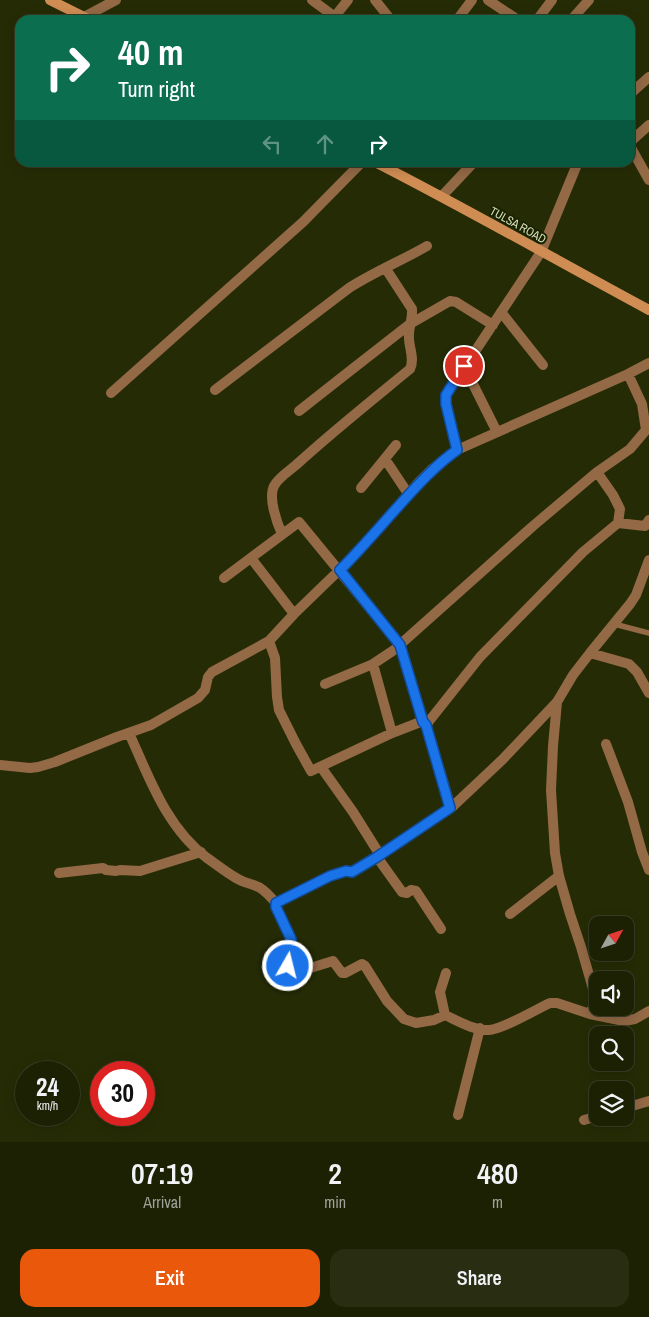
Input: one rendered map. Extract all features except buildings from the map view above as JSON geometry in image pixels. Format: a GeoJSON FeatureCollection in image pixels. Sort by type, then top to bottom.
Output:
{"type":"FeatureCollection","features":[{"type":"Feature","properties":{"kind":"main road"},"geometry":{"type":"LineString","coordinates":[[50,0],[81,15]]}},
{"type":"Feature","properties":{"kind":"main road","name":"TULSA ROAD"},"geometry":{"type":"LineString","coordinates":[[385,167],[442,196],[649,310]]}},
{"type":"Feature","properties":{"kind":"street"},"geometry":{"type":"LineString","coordinates":[[92,15],[116,0]]}},
{"type":"Feature","properties":{"kind":"street"},"geometry":{"type":"LineString","coordinates":[[312,0],[330,15]]}},
{"type":"Feature","properties":{"kind":"street"},"geometry":{"type":"LineString","coordinates":[[336,15],[348,0]]}},
{"type":"Feature","properties":{"kind":"street"},"geometry":{"type":"LineString","coordinates":[[375,0],[387,15]]}},
{"type":"Feature","properties":{"kind":"street"},"geometry":{"type":"LineString","coordinates":[[461,15],[472,0]]}},
{"type":"Feature","properties":{"kind":"street"},"geometry":{"type":"LineString","coordinates":[[488,0],[510,15]]}},
{"type":"Feature","properties":{"kind":"street"},"geometry":{"type":"LineString","coordinates":[[540,15],[552,0]]}},
{"type":"Feature","properties":{"kind":"street"},"geometry":{"type":"LineString","coordinates":[[576,15],[589,0]]}},
{"type":"Feature","properties":{"kind":"street"},"geometry":{"type":"LineString","coordinates":[[635,90],[649,77]]}},
{"type":"Feature","properties":{"kind":"street"},"geometry":{"type":"LineString","coordinates":[[635,139],[649,125]]}},
{"type":"Feature","properties":{"kind":"street"},"geometry":{"type":"LineString","coordinates":[[635,153],[649,180]]}},
{"type":"Feature","properties":{"kind":"street"},"geometry":{"type":"LineString","coordinates":[[111,393],[303,222],[357,167]]}},
{"type":"Feature","properties":{"kind":"street"},"geometry":{"type":"LineString","coordinates":[[442,196],[469,167]]}},
{"type":"Feature","properties":{"kind":"street"},"geometry":{"type":"LineString","coordinates":[[457,450],[446,404],[446,395],[541,252],[576,167]]}},
{"type":"Feature","properties":{"kind":"street"},"geometry":{"type":"LineString","coordinates":[[215,390],[349,288],[427,246]]}},
{"type":"Feature","properties":{"kind":"street"},"geometry":{"type":"LineString","coordinates":[[282,534],[277,522],[272,497],[274,486],[309,452],[410,369],[412,365],[409,339],[410,324],[413,316],[412,310],[386,269]]}},
{"type":"Feature","properties":{"kind":"street"},"geometry":{"type":"LineString","coordinates":[[300,411],[410,324],[450,301],[456,302],[493,325]]}},
{"type":"Feature","properties":{"kind":"street"},"geometry":{"type":"LineString","coordinates":[[501,312],[543,364]]}},
{"type":"Feature","properties":{"kind":"street"},"geometry":{"type":"LineString","coordinates":[[0,765],[30,768],[55,762],[151,725],[198,698],[205,690],[208,677],[212,672],[269,641],[358,552],[408,494],[432,470],[457,450],[649,363]]}},
{"type":"Feature","properties":{"kind":"street"},"geometry":{"type":"LineString","coordinates":[[464,366],[497,432]]}},
{"type":"Feature","properties":{"kind":"street"},"geometry":{"type":"LineString","coordinates":[[325,684],[373,664],[400,645],[499,556],[597,472],[630,449],[646,430],[642,404],[628,374]]}},
{"type":"Feature","properties":{"kind":"street"},"geometry":{"type":"LineString","coordinates":[[361,488],[396,445]]}},
{"type":"Feature","properties":{"kind":"street"},"geometry":{"type":"LineString","coordinates":[[385,458],[408,494]]}},
{"type":"Feature","properties":{"kind":"street"},"geometry":{"type":"LineString","coordinates":[[269,641],[275,658],[279,710],[311,771],[392,733],[424,723],[480,657],[583,552],[618,522],[620,510],[613,495],[597,472]]}},
{"type":"Feature","properties":{"kind":"street"},"geometry":{"type":"LineString","coordinates":[[618,522],[645,526],[649,520]]}},
{"type":"Feature","properties":{"kind":"street"},"geometry":{"type":"LineString","coordinates":[[224,578],[299,522],[400,645],[450,808]]}},
{"type":"Feature","properties":{"kind":"street"},"geometry":{"type":"LineString","coordinates":[[251,558],[294,614]]}},
{"type":"Feature","properties":{"kind":"street"},"geometry":{"type":"LineString","coordinates":[[276,903],[330,876],[346,871],[352,872],[450,808],[503,759],[557,702],[573,675],[636,595],[649,560]]}},
{"type":"Feature","properties":{"kind":"street"},"geometry":{"type":"LineString","coordinates":[[590,653],[629,664],[637,672],[649,693]]}},
{"type":"Feature","properties":{"kind":"street"},"geometry":{"type":"LineString","coordinates":[[373,664],[392,733]]}},
{"type":"Feature","properties":{"kind":"street"},"geometry":{"type":"LineString","coordinates":[[557,702],[551,790],[555,853],[559,876],[589,976]]}},
{"type":"Feature","properties":{"kind":"street"},"geometry":{"type":"LineString","coordinates":[[129,732],[162,804],[170,818],[190,843],[242,881],[267,892],[276,903],[276,907],[291,939],[292,945],[288,966],[291,972],[294,973],[333,961],[342,973],[345,973],[362,964],[386,1001],[404,1019],[416,1022],[434,1020],[445,1015]]}},
{"type":"Feature","properties":{"kind":"street"},"geometry":{"type":"LineString","coordinates":[[606,744],[628,802],[649,870]]}},
{"type":"Feature","properties":{"kind":"street"},"geometry":{"type":"LineString","coordinates":[[321,767],[353,812],[402,892],[416,891],[441,929]]}},
{"type":"Feature","properties":{"kind":"street"},"geometry":{"type":"LineString","coordinates":[[59,873],[102,868],[116,871],[140,871],[200,852]]}},
{"type":"Feature","properties":{"kind":"street"},"geometry":{"type":"LineString","coordinates":[[510,914],[559,876]]}},
{"type":"Feature","properties":{"kind":"street"},"geometry":{"type":"LineString","coordinates":[[445,1015],[440,992],[446,973]]}},
{"type":"Feature","properties":{"kind":"street"},"geometry":{"type":"LineString","coordinates":[[445,1015],[468,1026],[489,1030],[498,1028],[550,1003],[557,1003],[589,1014]]}},
{"type":"Feature","properties":{"kind":"street"},"geometry":{"type":"LineString","coordinates":[[600,1016],[624,1021],[635,1019],[649,1011]]}},
{"type":"Feature","properties":{"kind":"street"},"geometry":{"type":"LineString","coordinates":[[458,1115],[480,1028]]}},
{"type":"Feature","properties":{"kind":"street"},"geometry":{"type":"LineString","coordinates":[[634,1105],[649,1101]]}},
{"type":"Feature","properties":{"kind":"street"},"geometry":{"type":"LineString","coordinates":[[584,1120],[589,1119]]}},
{"type":"Feature","properties":{"kind":"lane"},"geometry":{"type":"LineString","coordinates":[[614,624],[649,633]]}},
{"type":"Feature","properties":{"kind":"route"},"geometry":{"type":"LineString","coordinates":[[288,966],[292,945],[291,939],[276,907],[276,903],[330,876],[346,871],[352,872],[450,808],[400,645],[340,570],[418,484],[457,450],[446,404],[446,395],[464,366]]}}]}
